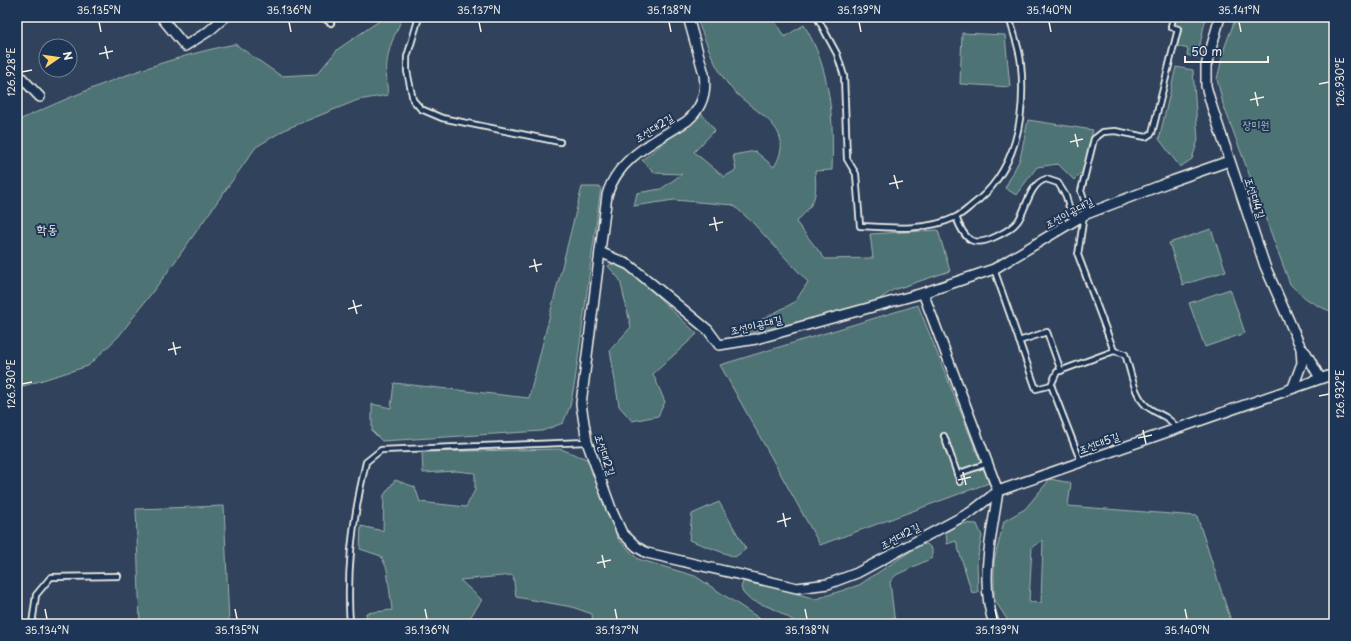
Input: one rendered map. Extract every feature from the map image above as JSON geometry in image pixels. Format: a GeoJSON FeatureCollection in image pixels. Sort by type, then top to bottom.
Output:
{"type":"FeatureCollection","features":[{"type":"Feature","properties":{"kind":"street"},"geometry":{"type":"LineString","coordinates":[[161,17],[185,46],[209,31],[225,17]]}},
{"type":"Feature","properties":{"kind":"street","name":"조선대2길"},"geometry":{"type":"LineString","coordinates":[[688,17],[704,74],[705,88],[703,100],[691,118],[635,154],[625,163],[613,178],[607,195],[581,404],[587,442],[622,533],[642,551],[797,588],[828,584],[857,573],[971,512],[998,492]]}},
{"type":"Feature","properties":{"kind":"street","name":"조선대4길"},"geometry":{"type":"LineString","coordinates":[[1220,17],[1206,66],[1206,86],[1229,161],[1265,266],[1301,348],[1306,353],[1320,378]]}},
{"type":"Feature","properties":{"kind":"street"},"geometry":{"type":"LineString","coordinates":[[17,73],[40,97]]}},
{"type":"Feature","properties":{"kind":"street","name":"조선이공대길"},"geometry":{"type":"LineString","coordinates":[[600,252],[629,265],[708,330],[719,345],[756,339],[923,293],[994,269],[1086,215],[1172,181],[1229,161]]}},
{"type":"Feature","properties":{"kind":"street"},"geometry":{"type":"LineString","coordinates":[[923,293],[998,492],[986,579],[986,595],[994,624]]}},
{"type":"Feature","properties":{"kind":"street"},"geometry":{"type":"LineString","coordinates":[[1292,387],[1302,363],[1301,348]]}},
{"type":"Feature","properties":{"kind":"street","name":"조선대5길"},"geometry":{"type":"LineString","coordinates":[[998,492],[1292,387],[1334,374]]}},
{"type":"Feature","properties":{"kind":"lane"},"geometry":{"type":"LineString","coordinates":[[322,17],[331,23]]}},
{"type":"Feature","properties":{"kind":"lane"},"geometry":{"type":"LineString","coordinates":[[419,17],[407,57],[407,71],[413,100],[422,109],[442,118],[560,142]]}},
{"type":"Feature","properties":{"kind":"lane"},"geometry":{"type":"LineString","coordinates":[[816,17],[837,54],[844,76],[847,159],[856,174],[860,226],[894,228],[921,227],[956,217],[978,201],[994,185],[1012,153],[1021,114],[1021,64],[1009,17]]}},
{"type":"Feature","properties":{"kind":"lane"},"geometry":{"type":"LineString","coordinates":[[1114,351],[1078,254],[1086,215],[1081,191],[1094,139],[1103,132],[1115,131],[1146,137],[1152,133],[1178,29],[1171,27],[1173,17]]}},
{"type":"Feature","properties":{"kind":"lane"},"geometry":{"type":"LineString","coordinates":[[956,217],[966,237],[973,242],[980,242],[992,238],[1010,229],[1017,222],[1034,188],[1038,183],[1046,179],[1058,183],[1066,196],[1073,222]]}},
{"type":"Feature","properties":{"kind":"lane"},"geometry":{"type":"LineString","coordinates":[[994,269],[1036,389],[1052,384]]}},
{"type":"Feature","properties":{"kind":"lane"},"geometry":{"type":"LineString","coordinates":[[1019,341],[1047,332],[1061,371]]}},
{"type":"Feature","properties":{"kind":"lane"},"geometry":{"type":"LineString","coordinates":[[1081,462],[1052,384],[1057,372],[1114,351],[1125,354],[1140,400],[1149,408],[1169,418],[1177,428]]}},
{"type":"Feature","properties":{"kind":"lane"},"geometry":{"type":"LineString","coordinates":[[944,436],[960,482]]}},
{"type":"Feature","properties":{"kind":"lane"},"geometry":{"type":"LineString","coordinates":[[350,624],[348,598],[350,546],[366,462],[381,450],[587,442]]}},
{"type":"Feature","properties":{"kind":"lane"},"geometry":{"type":"LineString","coordinates":[[956,474],[988,464]]}},
{"type":"Feature","properties":{"kind":"lane"},"geometry":{"type":"LineString","coordinates":[[32,624],[36,595],[51,577],[118,576]]}},
{"type":"Feature","properties":{"kind":"green space"},"geometry":{"type":"Polygon","coordinates":[[[385,17],[403,17],[388,54],[388,95],[358,100],[286,129],[256,147],[169,270],[119,336],[88,366],[17,388],[17,121],[124,76],[179,58],[235,44],[281,76],[317,74],[338,49],[385,17]]]}},
{"type":"Feature","properties":{"kind":"green space"},"geometry":{"type":"Polygon","coordinates":[[[696,17],[773,17],[784,37],[804,25],[820,59],[829,95],[832,132],[832,170],[815,171],[816,188],[814,199],[808,209],[796,222],[825,259],[873,258],[870,234],[938,230],[950,271],[893,290],[874,303],[743,335],[736,333],[795,302],[808,282],[752,222],[733,205],[674,200],[634,206],[637,193],[661,189],[682,174],[655,173],[642,160],[701,113],[715,130],[694,152],[724,177],[736,170],[733,155],[755,151],[774,167],[780,153],[781,141],[777,131],[770,122],[740,97],[725,80],[711,54],[696,17]]]}},
{"type":"Feature","properties":{"kind":"green space"},"geometry":{"type":"Polygon","coordinates":[[[1177,17],[1206,17],[1197,58],[1187,55],[1188,49],[1177,46],[1182,29],[1174,27],[1177,17]]]}},
{"type":"Feature","properties":{"kind":"green space","name":"장미원"},"geometry":{"type":"Polygon","coordinates":[[[1236,17],[1334,17],[1334,312],[1310,301],[1290,284],[1223,104],[1217,79],[1225,46],[1236,17]]]}},
{"type":"Feature","properties":{"kind":"green space"},"geometry":{"type":"Polygon","coordinates":[[[962,33],[1005,35],[1010,87],[960,84],[962,33]]]}},
{"type":"Feature","properties":{"kind":"green space"},"geometry":{"type":"Polygon","coordinates":[[[1176,67],[1193,70],[1198,140],[1192,159],[1180,167],[1159,139],[1176,67]]]}},
{"type":"Feature","properties":{"kind":"green space"},"geometry":{"type":"Polygon","coordinates":[[[1028,120],[1093,130],[1083,171],[1074,180],[1058,164],[1037,167],[1016,195],[1005,188],[1020,159],[1028,120]]]}},
{"type":"Feature","properties":{"kind":"green space"},"geometry":{"type":"Polygon","coordinates":[[[582,187],[601,187],[575,381],[570,406],[563,423],[542,431],[382,441],[372,431],[372,404],[391,408],[394,383],[529,398],[582,187]]]}},
{"type":"Feature","properties":{"kind":"green space"},"geometry":{"type":"Polygon","coordinates":[[[1211,229],[1226,271],[1183,285],[1169,243],[1211,229]]]}},
{"type":"Feature","properties":{"kind":"green space"},"geometry":{"type":"Polygon","coordinates":[[[615,262],[636,276],[697,334],[653,374],[665,402],[658,416],[632,421],[619,406],[610,350],[631,327],[620,280],[608,266],[615,262]]]}},
{"type":"Feature","properties":{"kind":"green space"},"geometry":{"type":"Polygon","coordinates":[[[1230,289],[1245,333],[1205,347],[1189,303],[1230,289]]]}},
{"type":"Feature","properties":{"kind":"green space"},"geometry":{"type":"Polygon","coordinates":[[[918,305],[989,483],[820,545],[720,365],[918,305]]]}},
{"type":"Feature","properties":{"kind":"green space"},"geometry":{"type":"Polygon","coordinates":[[[561,449],[589,460],[618,539],[638,559],[695,576],[768,624],[694,624],[681,619],[673,624],[593,624],[592,614],[572,607],[516,597],[513,575],[460,580],[482,600],[467,622],[367,624],[366,613],[392,610],[387,569],[381,556],[360,549],[361,526],[383,531],[384,495],[395,480],[415,487],[420,502],[466,507],[475,490],[475,473],[456,471],[423,473],[422,452],[561,449]]]}},
{"type":"Feature","properties":{"kind":"green space"},"geometry":{"type":"Polygon","coordinates":[[[1050,479],[1071,483],[1068,506],[1197,516],[1232,624],[1010,624],[994,599],[994,561],[1004,521],[1025,509],[1050,479]],[[1043,540],[1032,547],[1029,602],[1041,603],[1043,540]]]}},
{"type":"Feature","properties":{"kind":"green space"},"geometry":{"type":"Polygon","coordinates":[[[719,502],[746,549],[735,557],[689,540],[692,514],[719,502]]]}},
{"type":"Feature","properties":{"kind":"green space"},"geometry":{"type":"Polygon","coordinates":[[[224,506],[229,624],[140,624],[136,509],[224,506]]]}},
{"type":"Feature","properties":{"kind":"green space"},"geometry":{"type":"Polygon","coordinates":[[[958,523],[977,524],[982,536],[977,561],[978,592],[972,593],[956,541],[947,544],[946,533],[958,523]]]}},
{"type":"Feature","properties":{"kind":"green space"},"geometry":{"type":"Polygon","coordinates":[[[927,544],[932,549],[932,558],[896,575],[890,582],[895,624],[799,624],[776,610],[749,599],[743,593],[741,587],[743,582],[747,580],[816,599],[859,585],[920,545],[927,544]]]}},
{"type":"Feature","properties":{"kind":"district","name":"학동"},"geometry":{"type":"Point","coordinates":[47,229]}}]}
